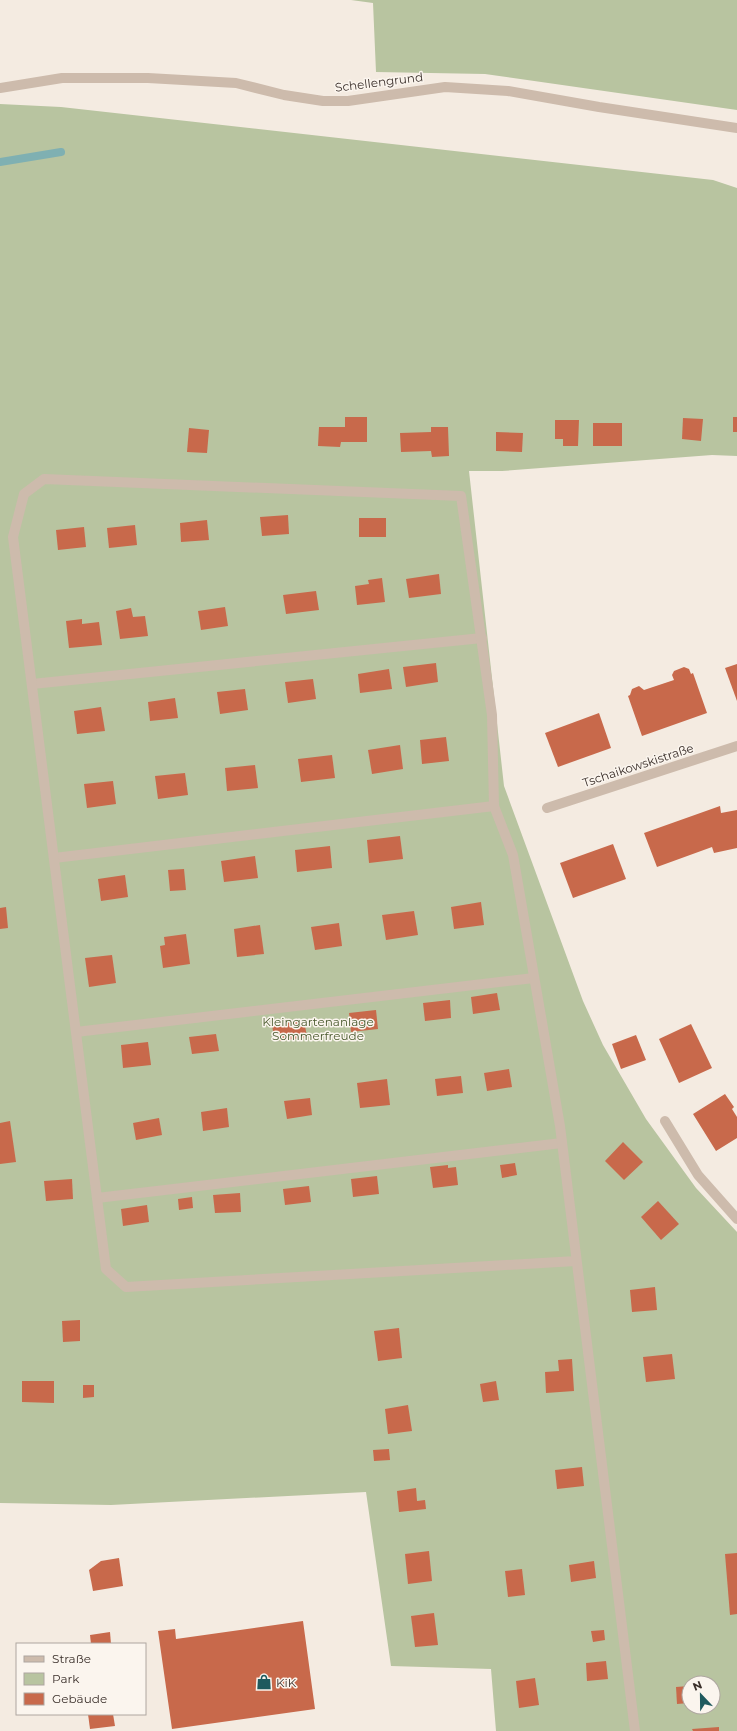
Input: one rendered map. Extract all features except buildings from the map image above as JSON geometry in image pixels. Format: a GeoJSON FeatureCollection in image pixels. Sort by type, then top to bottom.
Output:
{"type":"FeatureCollection","features":[{"type":"Feature","properties":{"kind":"street","name":"Schellengrund"},"geometry":{"type":"LineString","coordinates":[[0,88],[62,78],[148,78],[236,83],[284,95],[323,101],[348,101],[445,87],[508,92],[599,108],[737,128]]}},
{"type":"Feature","properties":{"kind":"street"},"geometry":{"type":"LineString","coordinates":[[576,1261],[126,1287],[106,1269],[13,537],[24,494],[44,479],[461,496],[492,715],[494,806],[513,855],[562,1143],[635,1731]]}},
{"type":"Feature","properties":{"kind":"street"},"geometry":{"type":"LineString","coordinates":[[32,684],[482,638]]}},
{"type":"Feature","properties":{"kind":"street","name":"Tschaikowskistraße"},"geometry":{"type":"LineString","coordinates":[[547,808],[737,746]]}},
{"type":"Feature","properties":{"kind":"street"},"geometry":{"type":"LineString","coordinates":[[54,858],[494,806]]}},
{"type":"Feature","properties":{"kind":"street"},"geometry":{"type":"LineString","coordinates":[[76,1032],[534,978]]}},
{"type":"Feature","properties":{"kind":"street"},"geometry":{"type":"LineString","coordinates":[[665,1121],[698,1175],[737,1219]]}},
{"type":"Feature","properties":{"kind":"street"},"geometry":{"type":"LineString","coordinates":[[97,1198],[562,1143]]}},
{"type":"Feature","properties":{"kind":"green space"},"geometry":{"type":"Polygon","coordinates":[[[351,0],[737,0],[737,110],[485,74],[376,72],[373,3],[351,0]]]}},
{"type":"Feature","properties":{"kind":"green space","name":"Kleingartenanlage Sommerfreude"},"geometry":{"type":"Polygon","coordinates":[[[0,104],[61,107],[713,180],[737,188],[737,456],[712,455],[502,471],[469,471],[504,786],[583,1001],[603,1045],[646,1119],[696,1188],[737,1232],[737,1731],[496,1731],[491,1669],[391,1666],[366,1492],[111,1505],[0,1503],[0,104]]]}},
{"type":"Feature","properties":{"kind":"waterway"},"geometry":{"type":"LineString","coordinates":[[0,162],[61,152]]}},
{"type":"Feature","properties":{"kind":"place","name":"KiK"},"geometry":{"type":"Point","coordinates":[264,1682]}}]}
